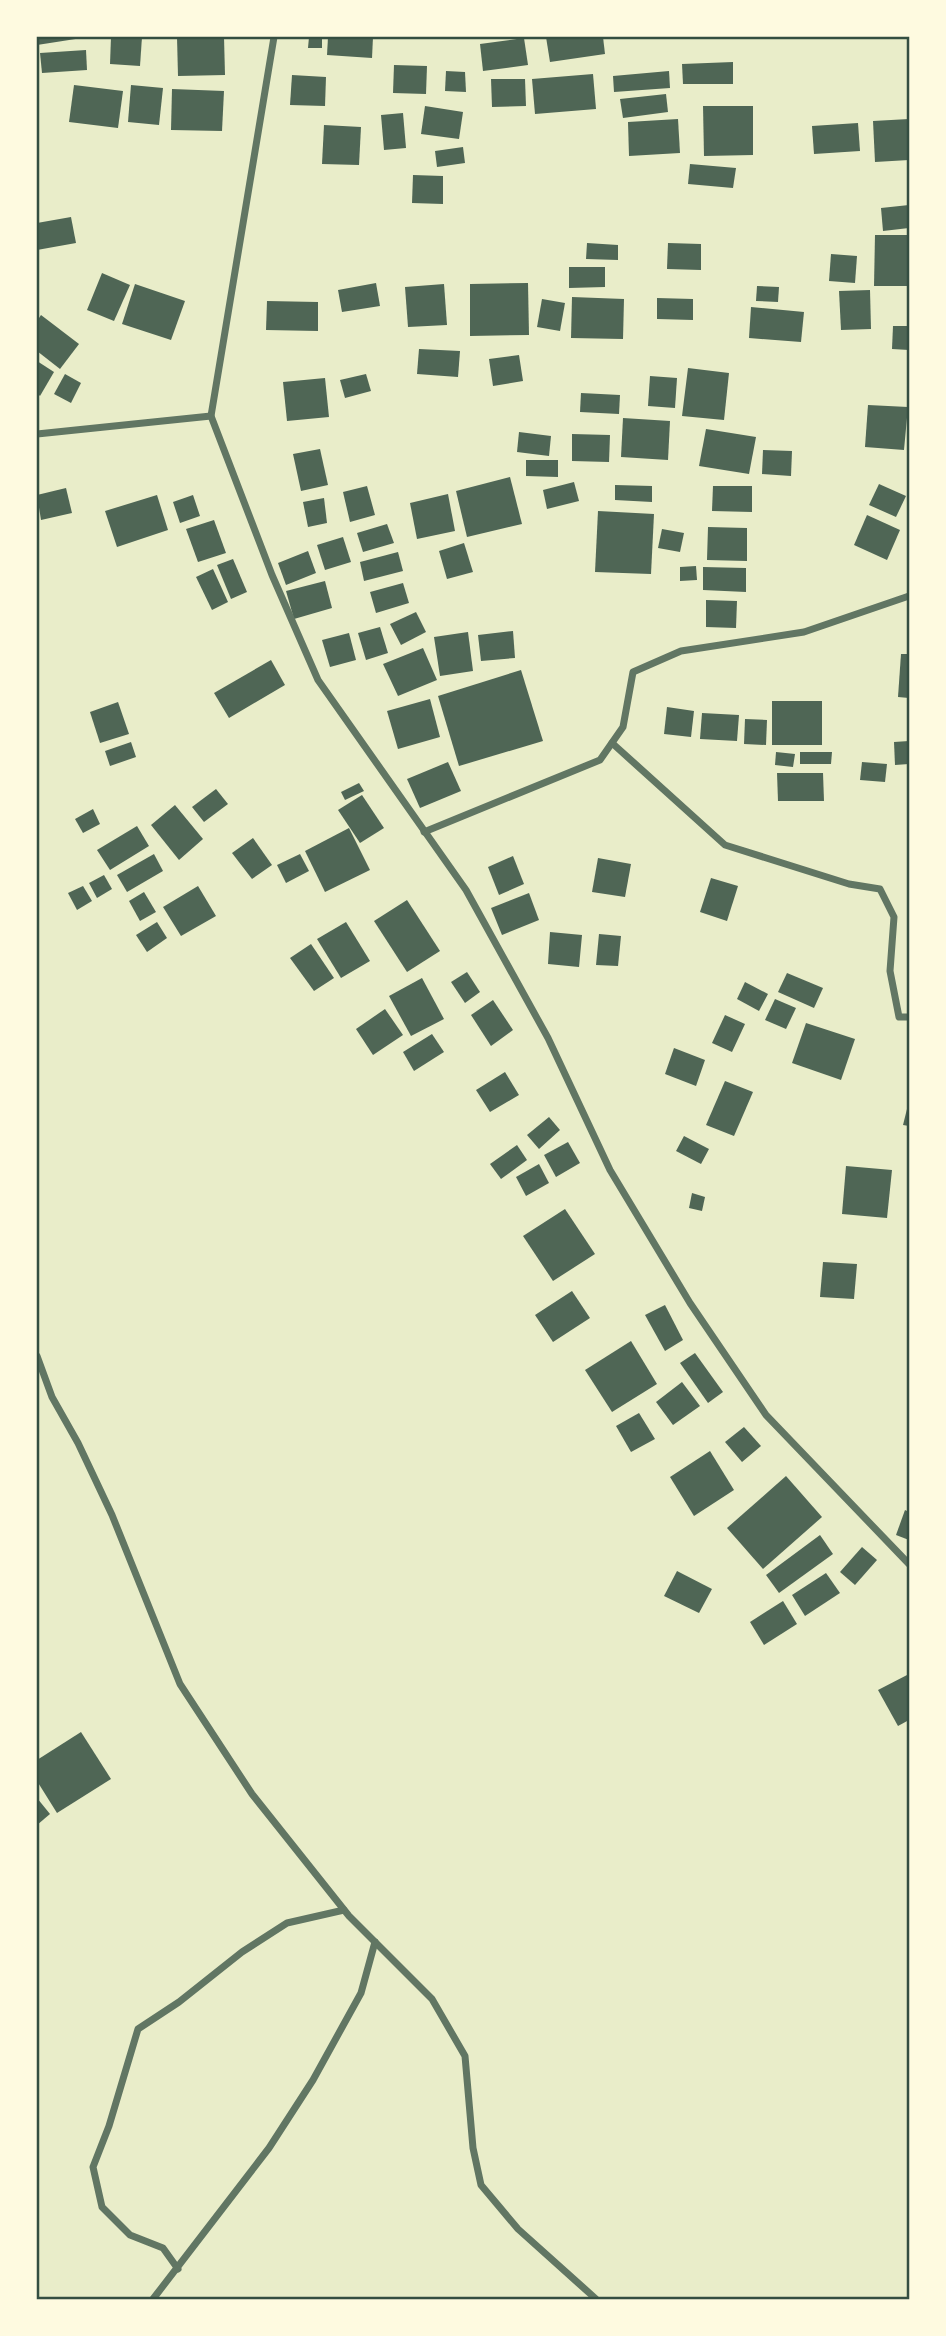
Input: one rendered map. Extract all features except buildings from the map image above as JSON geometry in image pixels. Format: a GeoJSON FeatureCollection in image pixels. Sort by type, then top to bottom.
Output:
{"type":"FeatureCollection","features":[{"type":"Feature","properties":{"kind":"street"},"geometry":{"type":"LineString","coordinates":[[274,37],[211,416],[272,575],[318,680],[466,890],[548,1038],[610,1170],[690,1304],[766,1415],[909,1564]]}},
{"type":"Feature","properties":{"kind":"street"},"geometry":{"type":"LineString","coordinates":[[37,435],[211,416]]}},
{"type":"Feature","properties":{"kind":"street"},"geometry":{"type":"LineString","coordinates":[[424,832],[600,760],[623,727],[633,672],[681,651],[804,632],[909,596]]}},
{"type":"Feature","properties":{"kind":"street"},"geometry":{"type":"LineString","coordinates":[[612,743],[724,845],[849,884],[880,889],[894,917],[890,971],[899,1017],[909,1017]]}},
{"type":"Feature","properties":{"kind":"street"},"geometry":{"type":"LineString","coordinates":[[37,1356],[52,1397],[78,1443],[112,1515],[180,1684],[252,1794],[344,1910],[432,1999],[465,2056],[472,2148],[481,2185],[518,2229],[596,2299]]}},
{"type":"Feature","properties":{"kind":"street"},"geometry":{"type":"LineString","coordinates":[[177,2269],[163,2249],[130,2235],[102,2207],[93,2167],[109,2126],[138,2029],[179,2003],[242,1952],[287,1923],[344,1910]]}},
{"type":"Feature","properties":{"kind":"street"},"geometry":{"type":"LineString","coordinates":[[153,2299],[269,2148],[313,2080],[361,1993],[375,1942]]}}]}
